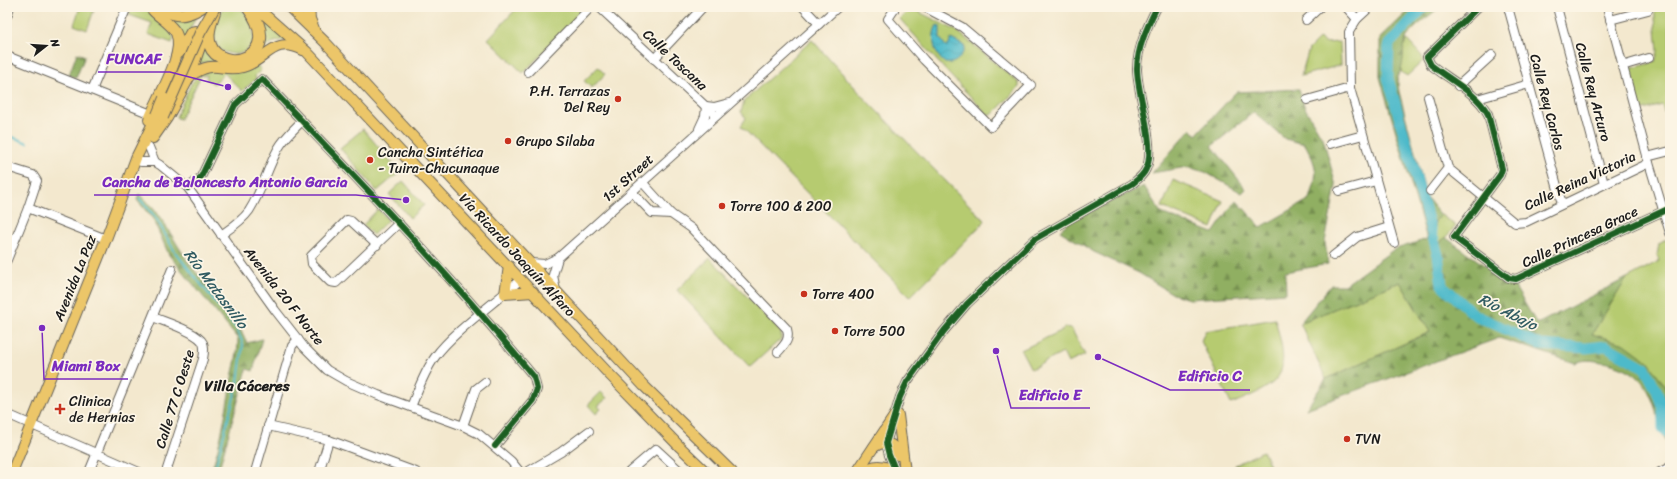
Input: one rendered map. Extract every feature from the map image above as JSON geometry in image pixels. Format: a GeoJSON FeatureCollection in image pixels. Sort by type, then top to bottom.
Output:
{"type":"FeatureCollection","features":[{"type":"Feature","properties":{"kind":"highway"},"geometry":{"type":"LineString","coordinates":[[163,7],[179,15],[187,14],[201,7]]}},
{"type":"Feature","properties":{"kind":"highway"},"geometry":{"type":"LineString","coordinates":[[216,7],[209,27],[209,41],[212,49],[222,58],[232,60],[242,59],[252,54],[258,46],[261,34],[260,26],[248,7]]}},
{"type":"Feature","properties":{"kind":"highway"},"geometry":{"type":"LineString","coordinates":[[308,7],[309,19],[313,29]]}},
{"type":"Feature","properties":{"kind":"main road"},"geometry":{"type":"LineString","coordinates":[[150,7],[176,33],[178,42],[176,57],[157,115]]}},
{"type":"Feature","properties":{"kind":"main road","name":"Avenida La Paz"},"geometry":{"type":"LineString","coordinates":[[128,184],[142,162],[157,115],[193,35],[209,7]]}},
{"type":"Feature","properties":{"kind":"main road","name":"Avenida La Paz"},"geometry":{"type":"LineString","coordinates":[[157,115],[200,33],[216,7]]}},
{"type":"Feature","properties":{"kind":"main road","name":"Vía Ricardo Joaquín Alfaro"},"geometry":{"type":"LineString","coordinates":[[256,7],[308,52],[521,280],[680,447],[706,472]]}},
{"type":"Feature","properties":{"kind":"main road","name":"Vía Ricardo Joaquín Alfaro"},"geometry":{"type":"LineString","coordinates":[[289,7],[313,29],[644,386],[732,472]]}},
{"type":"Feature","properties":{"kind":"main road"},"geometry":{"type":"LineString","coordinates":[[148,143],[167,118],[190,76],[202,41],[202,34],[196,31],[191,32],[176,57]]}},
{"type":"Feature","properties":{"kind":"main road"},"geometry":{"type":"LineString","coordinates":[[190,76],[200,69],[210,66],[234,68],[244,67],[252,63],[271,48],[280,45],[292,46],[308,52]]}},
{"type":"Feature","properties":{"kind":"main road","name":"Avenida La Paz"},"geometry":{"type":"LineString","coordinates":[[12,472],[128,184],[131,172],[148,143]]}},
{"type":"Feature","properties":{"kind":"main road"},"geometry":{"type":"LineString","coordinates":[[509,266],[505,294],[533,292]]}},
{"type":"Feature","properties":{"kind":"main road"},"geometry":{"type":"LineString","coordinates":[[857,472],[896,415]]}},
{"type":"Feature","properties":{"kind":"main road"},"geometry":{"type":"LineString","coordinates":[[896,415],[905,472]]}},
{"type":"Feature","properties":{"kind":"main road"},"geometry":{"type":"LineString","coordinates":[[874,447],[886,443],[894,446],[898,455]]}},
{"type":"Feature","properties":{"kind":"main road"},"geometry":{"type":"LineString","coordinates":[[863,472],[868,468],[876,466],[884,466],[895,472]]}},
{"type":"Feature","properties":{"kind":"street"},"geometry":{"type":"LineString","coordinates":[[7,16],[10,7]]}},
{"type":"Feature","properties":{"kind":"street"},"geometry":{"type":"LineString","coordinates":[[92,90],[127,7]]}},
{"type":"Feature","properties":{"kind":"street"},"geometry":{"type":"LineString","coordinates":[[528,72],[591,7]]}},
{"type":"Feature","properties":{"kind":"street","name":"Calle Toscana"},"geometry":{"type":"LineString","coordinates":[[599,7],[716,116]]}},
{"type":"Feature","properties":{"kind":"street"},"geometry":{"type":"LineString","coordinates":[[654,59],[703,7]]}},
{"type":"Feature","properties":{"kind":"street"},"geometry":{"type":"LineString","coordinates":[[803,7],[819,24]]}},
{"type":"Feature","properties":{"kind":"street"},"geometry":{"type":"LineString","coordinates":[[892,7],[894,10],[893,14],[888,19],[924,60],[991,127],[1031,85],[962,26],[924,7]]}},
{"type":"Feature","properties":{"kind":"street"},"geometry":{"type":"LineString","coordinates":[[895,472],[886,443],[896,415],[900,397],[907,382],[944,331],[967,304],[1020,252],[1050,230],[1132,184],[1141,177],[1147,169],[1149,149],[1137,67],[1144,38],[1156,7]]}},
{"type":"Feature","properties":{"kind":"street"},"geometry":{"type":"LineString","coordinates":[[1306,20],[1320,7]]}},
{"type":"Feature","properties":{"kind":"street"},"geometry":{"type":"LineString","coordinates":[[1346,7],[1357,19]]}},
{"type":"Feature","properties":{"kind":"street"},"geometry":{"type":"LineString","coordinates":[[1370,7],[1357,19],[1349,32],[1350,88],[1394,243]]}},
{"type":"Feature","properties":{"kind":"street","name":"Calle Princesa Grace"},"geometry":{"type":"LineString","coordinates":[[1478,7],[1429,54],[1427,59],[1431,66],[1477,99],[1488,114],[1502,169],[1500,175],[1454,237],[1509,278],[1516,279],[1667,210]]}},
{"type":"Feature","properties":{"kind":"street","name":"Calle Rey Carlos"},"geometry":{"type":"LineString","coordinates":[[1508,7],[1562,204]]}},
{"type":"Feature","properties":{"kind":"street","name":"Calle Rey Arturo"},"geometry":{"type":"LineString","coordinates":[[1556,7],[1604,184]]}},
{"type":"Feature","properties":{"kind":"street"},"geometry":{"type":"LineString","coordinates":[[1607,7],[1648,160],[1667,210],[1670,233]]}},
{"type":"Feature","properties":{"kind":"street","name":"1st Street"},"geometry":{"type":"LineString","coordinates":[[531,263],[545,264],[558,258],[819,24],[832,9]]}},
{"type":"Feature","properties":{"kind":"street"},"geometry":{"type":"LineString","coordinates":[[1610,20],[1648,10]]}},
{"type":"Feature","properties":{"kind":"street"},"geometry":{"type":"LineString","coordinates":[[1458,86],[1492,55]]}},
{"type":"Feature","properties":{"kind":"street"},"geometry":{"type":"LineString","coordinates":[[7,56],[157,115]]}},
{"type":"Feature","properties":{"kind":"street"},"geometry":{"type":"LineString","coordinates":[[1622,66],[1649,58]]}},
{"type":"Feature","properties":{"kind":"street"},"geometry":{"type":"LineString","coordinates":[[188,188],[201,177],[234,105],[262,79],[399,223],[482,314],[534,378],[536,389],[533,400],[495,446]]}},
{"type":"Feature","properties":{"kind":"street"},"geometry":{"type":"LineString","coordinates":[[1477,99],[1529,84]]}},
{"type":"Feature","properties":{"kind":"street"},"geometry":{"type":"LineString","coordinates":[[1307,100],[1350,88]]}},
{"type":"Feature","properties":{"kind":"street"},"geometry":{"type":"LineString","coordinates":[[1428,97],[1448,168],[1430,191]]}},
{"type":"Feature","properties":{"kind":"street"},"geometry":{"type":"LineString","coordinates":[[697,133],[705,116],[706,106],[714,107],[731,102]]}},
{"type":"Feature","properties":{"kind":"street"},"geometry":{"type":"LineString","coordinates":[[221,235],[239,222],[248,212],[263,186],[278,150],[287,135],[302,121]]}},
{"type":"Feature","properties":{"kind":"street"},"geometry":{"type":"LineString","coordinates":[[1330,144],[1363,135]]}},
{"type":"Feature","properties":{"kind":"street","name":"Avenida 20 F Norte"},"geometry":{"type":"LineString","coordinates":[[148,143],[155,162],[188,188],[298,339],[327,370],[352,384],[463,426],[479,434],[511,460],[520,472]]}},
{"type":"Feature","properties":{"kind":"street","name":"Calle Reina Victoria"},"geometry":{"type":"LineString","coordinates":[[1448,168],[1515,223],[1526,222],[1670,150]]}},
{"type":"Feature","properties":{"kind":"street"},"geometry":{"type":"LineString","coordinates":[[142,162],[155,162]]}},
{"type":"Feature","properties":{"kind":"street"},"geometry":{"type":"LineString","coordinates":[[7,167],[33,175],[37,181],[7,260]]}},
{"type":"Feature","properties":{"kind":"street"},"geometry":{"type":"LineString","coordinates":[[1339,192],[1376,181]]}},
{"type":"Feature","properties":{"kind":"street"},"geometry":{"type":"LineString","coordinates":[[643,183],[671,214],[691,228],[787,329],[789,335],[788,341],[778,352]]}},
{"type":"Feature","properties":{"kind":"street"},"geometry":{"type":"LineString","coordinates":[[632,192],[652,214],[671,214]]}},
{"type":"Feature","properties":{"kind":"street"},"geometry":{"type":"LineString","coordinates":[[28,208],[106,239]]}},
{"type":"Feature","properties":{"kind":"street"},"geometry":{"type":"LineString","coordinates":[[377,245],[351,221],[347,220],[311,256],[312,264],[330,282],[336,283],[377,245],[399,223]]}},
{"type":"Feature","properties":{"kind":"street"},"geometry":{"type":"LineString","coordinates":[[1333,256],[1357,238],[1389,227]]}},
{"type":"Feature","properties":{"kind":"street"},"geometry":{"type":"LineString","coordinates":[[556,291],[554,275],[558,258]]}},
{"type":"Feature","properties":{"kind":"street"},"geometry":{"type":"LineString","coordinates":[[89,472],[172,270]]}},
{"type":"Feature","properties":{"kind":"street"},"geometry":{"type":"LineString","coordinates":[[412,407],[422,378],[435,357],[458,334],[521,280]]}},
{"type":"Feature","properties":{"kind":"street","name":"Calle 77 C Oeste"},"geometry":{"type":"LineString","coordinates":[[153,317],[197,336],[203,342],[204,349],[203,359],[166,472]]}},
{"type":"Feature","properties":{"kind":"street"},"geometry":{"type":"LineString","coordinates":[[255,472],[292,346],[298,339]]}},
{"type":"Feature","properties":{"kind":"street"},"geometry":{"type":"LineString","coordinates":[[463,426],[476,389],[485,382]]}},
{"type":"Feature","properties":{"kind":"street"},"geometry":{"type":"LineString","coordinates":[[7,414],[139,472]]}},
{"type":"Feature","properties":{"kind":"street"},"geometry":{"type":"LineString","coordinates":[[896,415],[900,472]]}},
{"type":"Feature","properties":{"kind":"street"},"geometry":{"type":"LineString","coordinates":[[268,426],[329,440],[416,472]]}},
{"type":"Feature","properties":{"kind":"street"},"geometry":{"type":"LineString","coordinates":[[527,472],[561,452],[589,431]]}},
{"type":"Feature","properties":{"kind":"street"},"geometry":{"type":"LineString","coordinates":[[319,472],[329,440]]}},
{"type":"Feature","properties":{"kind":"street"},"geometry":{"type":"LineString","coordinates":[[629,472],[656,448],[681,472]]}},
{"type":"Feature","properties":{"kind":"street"},"geometry":{"type":"LineString","coordinates":[[1660,472],[1670,467]]}},
{"type":"Feature","properties":{"kind":"green space"},"geometry":{"type":"Polygon","coordinates":[[[80,7],[95,7],[87,30],[74,25],[80,7]]]}},
{"type":"Feature","properties":{"kind":"green space"},"geometry":{"type":"Polygon","coordinates":[[[132,7],[146,7],[159,19],[174,37],[172,43],[148,34],[152,23],[129,15],[132,7]]]}},
{"type":"Feature","properties":{"kind":"green space"},"geometry":{"type":"Polygon","coordinates":[[[155,7],[196,16],[184,43],[155,7]]]}},
{"type":"Feature","properties":{"kind":"green space"},"geometry":{"type":"Polygon","coordinates":[[[223,7],[239,7],[251,18],[254,40],[247,50],[238,54],[228,53],[217,48],[212,32],[223,7]]]}},
{"type":"Feature","properties":{"kind":"green space"},"geometry":{"type":"Polygon","coordinates":[[[518,7],[577,7],[582,12],[523,73],[488,39],[518,7]]]}},
{"type":"Feature","properties":{"kind":"green space"},"geometry":{"type":"Polygon","coordinates":[[[1413,7],[1440,7],[1417,26],[1407,37],[1404,47],[1402,68],[1397,77],[1399,92],[1427,198],[1441,215],[1435,221],[1435,242],[1439,244],[1445,237],[1515,287],[1537,324],[1627,278],[1592,334],[1625,344],[1648,361],[1670,393],[1670,450],[1651,397],[1645,386],[1637,376],[1625,368],[1608,363],[1587,360],[1575,363],[1499,338],[1306,409],[1326,379],[1430,332],[1400,282],[1300,323],[1331,285],[1345,285],[1393,250],[1427,239],[1380,77],[1380,38],[1413,7]]]}},
{"type":"Feature","properties":{"kind":"green space"},"geometry":{"type":"Polygon","coordinates":[[[1654,7],[1670,7],[1670,115],[1664,112],[1662,105],[1640,111],[1629,69],[1655,62],[1658,51],[1654,7]]]}},
{"type":"Feature","properties":{"kind":"green space"},"geometry":{"type":"Polygon","coordinates":[[[911,8],[957,31],[1019,83],[1019,87],[992,115],[988,115],[900,19],[911,8]]]}},
{"type":"Feature","properties":{"kind":"green space"},"geometry":{"type":"Polygon","coordinates":[[[260,16],[292,41],[276,41],[249,60],[242,63],[230,64],[207,62],[196,66],[203,49],[203,44],[213,55],[225,61],[236,62],[246,59],[255,53],[261,43],[263,31],[260,16]]]}},
{"type":"Feature","properties":{"kind":"green space"},"geometry":{"type":"Polygon","coordinates":[[[1320,38],[1324,43],[1340,42],[1341,65],[1301,76],[1309,49],[1320,38]]]}},
{"type":"Feature","properties":{"kind":"green space"},"geometry":{"type":"Polygon","coordinates":[[[1406,39],[1422,56],[1423,61],[1407,76],[1401,72],[1403,50],[1406,39]]]}},
{"type":"Feature","properties":{"kind":"green space"},"geometry":{"type":"Polygon","coordinates":[[[812,40],[868,102],[985,221],[910,297],[741,126],[746,118],[741,112],[744,101],[812,40]]]}},
{"type":"Feature","properties":{"kind":"green space"},"geometry":{"type":"Polygon","coordinates":[[[77,53],[85,56],[76,78],[69,75],[77,53]]]}},
{"type":"Feature","properties":{"kind":"green space"},"geometry":{"type":"Polygon","coordinates":[[[257,65],[261,70],[255,76],[256,79],[242,91],[224,73],[214,84],[206,79],[207,75],[201,75],[180,119],[176,117],[191,84],[201,72],[257,65]]]}},
{"type":"Feature","properties":{"kind":"green space"},"geometry":{"type":"Polygon","coordinates":[[[598,67],[605,74],[592,88],[584,81],[598,67]]]}},
{"type":"Feature","properties":{"kind":"green space"},"geometry":{"type":"Polygon","coordinates":[[[1299,89],[1305,108],[1324,141],[1336,186],[1325,242],[1328,264],[1285,272],[1286,293],[1189,299],[1173,294],[1139,273],[1094,252],[1060,231],[1068,222],[1144,186],[1161,213],[1213,233],[1236,200],[1261,227],[1310,199],[1315,171],[1312,159],[1305,144],[1285,139],[1254,112],[1212,146],[1246,189],[1242,193],[1205,172],[1187,167],[1152,173],[1191,129],[1196,135],[1236,92],[1299,89]]]}},
{"type":"Feature","properties":{"kind":"green space","name":"Cancha Sintética - Tuira-Chucunaque"},"geometry":{"type":"Polygon","coordinates":[[[363,129],[400,172],[377,191],[340,148],[363,129]]]}},
{"type":"Feature","properties":{"kind":"green space"},"geometry":{"type":"Polygon","coordinates":[[[1173,180],[1223,201],[1212,228],[1162,207],[1173,180]]]}},
{"type":"Feature","properties":{"kind":"green space"},"geometry":{"type":"Polygon","coordinates":[[[403,181],[424,205],[410,218],[389,194],[403,181]]]}},
{"type":"Feature","properties":{"kind":"green space"},"geometry":{"type":"Polygon","coordinates":[[[139,194],[161,219],[191,266],[229,312],[247,343],[262,339],[253,371],[247,369],[218,472],[211,472],[223,427],[237,355],[238,339],[169,255],[153,219],[137,200],[139,194]]]}},
{"type":"Feature","properties":{"kind":"green space"},"geometry":{"type":"Polygon","coordinates":[[[378,209],[388,220],[373,235],[363,225],[378,209]]]}},
{"type":"Feature","properties":{"kind":"green space"},"geometry":{"type":"Polygon","coordinates":[[[1441,215],[1456,226],[1439,244],[1435,242],[1435,220],[1441,215]]]}},
{"type":"Feature","properties":{"kind":"green space"},"geometry":{"type":"Polygon","coordinates":[[[1669,238],[1670,393],[1661,382],[1592,334],[1627,278],[1659,261],[1657,255],[1659,244],[1669,238]]]}},
{"type":"Feature","properties":{"kind":"green space"},"geometry":{"type":"Polygon","coordinates":[[[710,258],[781,332],[781,339],[750,367],[677,290],[710,258]]]}},
{"type":"Feature","properties":{"kind":"green space"},"geometry":{"type":"Polygon","coordinates":[[[1400,282],[1430,332],[1326,379],[1300,323],[1400,282]]]}},
{"type":"Feature","properties":{"kind":"green space"},"geometry":{"type":"Polygon","coordinates":[[[1275,319],[1282,353],[1282,365],[1279,375],[1273,382],[1263,389],[1231,404],[1201,341],[1205,331],[1275,319]]]}},
{"type":"Feature","properties":{"kind":"green space"},"geometry":{"type":"Polygon","coordinates":[[[1064,327],[1071,328],[1085,355],[1068,363],[1063,353],[1031,369],[1021,350],[1063,330],[1064,327]]]}},
{"type":"Feature","properties":{"kind":"green space"},"geometry":{"type":"Polygon","coordinates":[[[601,392],[607,398],[598,406],[601,409],[596,414],[588,405],[601,392]]]}},
{"type":"Feature","properties":{"kind":"green space"},"geometry":{"type":"Polygon","coordinates":[[[1263,451],[1273,472],[1239,472],[1235,465],[1263,451]]]}},
{"type":"Feature","properties":{"kind":"water"},"geometry":{"type":"Polygon","coordinates":[[[937,25],[940,26],[940,38],[947,48],[951,39],[965,46],[961,56],[952,63],[945,63],[941,60],[934,46],[934,35],[937,25]]]}},
{"type":"Feature","properties":{"kind":"waterway","name":"Río Abajo"},"geometry":{"type":"LineString","coordinates":[[1424,7],[1389,44],[1388,78],[1438,255],[1442,285],[1475,315],[1540,345],[1586,348],[1606,346],[1645,368],[1657,391],[1663,409],[1663,428],[1670,434]]}},
{"type":"Feature","properties":{"kind":"waterway","name":"Río Matasnillo"},"geometry":{"type":"LineString","coordinates":[[7,135],[28,143]]}},
{"type":"Feature","properties":{"kind":"waterway","name":"Río Matasnillo"},"geometry":{"type":"LineString","coordinates":[[139,198],[156,218],[175,252],[237,329],[243,344],[238,382],[214,472]]}},
{"type":"Feature","properties":{"kind":"cycle path"},"geometry":{"type":"LineString","coordinates":[[896,472],[886,443],[900,397],[907,382],[944,331],[967,304],[1035,239],[1132,184],[1140,178],[1145,171],[1149,159],[1148,134],[1138,80],[1137,61],[1144,37],[1157,7]]}},
{"type":"Feature","properties":{"kind":"cycle path"},"geometry":{"type":"LineString","coordinates":[[1478,7],[1427,57],[1431,65],[1470,93],[1483,106],[1488,114],[1502,169],[1500,175],[1454,237],[1509,278],[1516,279],[1670,208]]}},
{"type":"Feature","properties":{"kind":"cycle path"},"geometry":{"type":"LineString","coordinates":[[188,188],[201,177],[235,105],[262,79],[367,189],[469,300],[534,377],[537,389],[533,400],[495,446]]}},
{"type":"Feature","properties":{"kind":"place","name":"FUNCAF"},"geometry":{"type":"Point","coordinates":[228,87]}},
{"type":"Feature","properties":{"kind":"place","name":"P.H. Terrazas Del Rey"},"geometry":{"type":"Point","coordinates":[618,99]}},
{"type":"Feature","properties":{"kind":"place","name":"Grupo Silaba"},"geometry":{"type":"Point","coordinates":[508,141]}},
{"type":"Feature","properties":{"kind":"place","name":"Cancha Sintética - Tuira-Chucunaque"},"geometry":{"type":"Point","coordinates":[370,160]}},
{"type":"Feature","properties":{"kind":"place","name":"Cancha de Baloncesto Antonio Garcia"},"geometry":{"type":"Point","coordinates":[406,200]}},
{"type":"Feature","properties":{"kind":"place","name":"Torre 100 & 200"},"geometry":{"type":"Point","coordinates":[722,206]}},
{"type":"Feature","properties":{"kind":"place","name":"Torre 400"},"geometry":{"type":"Point","coordinates":[804,294]}},
{"type":"Feature","properties":{"kind":"place","name":"Miami Box"},"geometry":{"type":"Point","coordinates":[42,328]}},
{"type":"Feature","properties":{"kind":"place","name":"Torre 500"},"geometry":{"type":"Point","coordinates":[835,331]}},
{"type":"Feature","properties":{"kind":"place","name":"Edificio E"},"geometry":{"type":"Point","coordinates":[996,351]}},
{"type":"Feature","properties":{"kind":"place","name":"Edificio C"},"geometry":{"type":"Point","coordinates":[1098,357]}},
{"type":"Feature","properties":{"kind":"place","name":"Clinica de Hernias"},"geometry":{"type":"Point","coordinates":[60,409]}},
{"type":"Feature","properties":{"kind":"place","name":"TVN"},"geometry":{"type":"Point","coordinates":[1347,439]}},
{"type":"Feature","properties":{"kind":"district","name":"Villa Cáceres"},"geometry":{"type":"Point","coordinates":[247,386]}}]}
